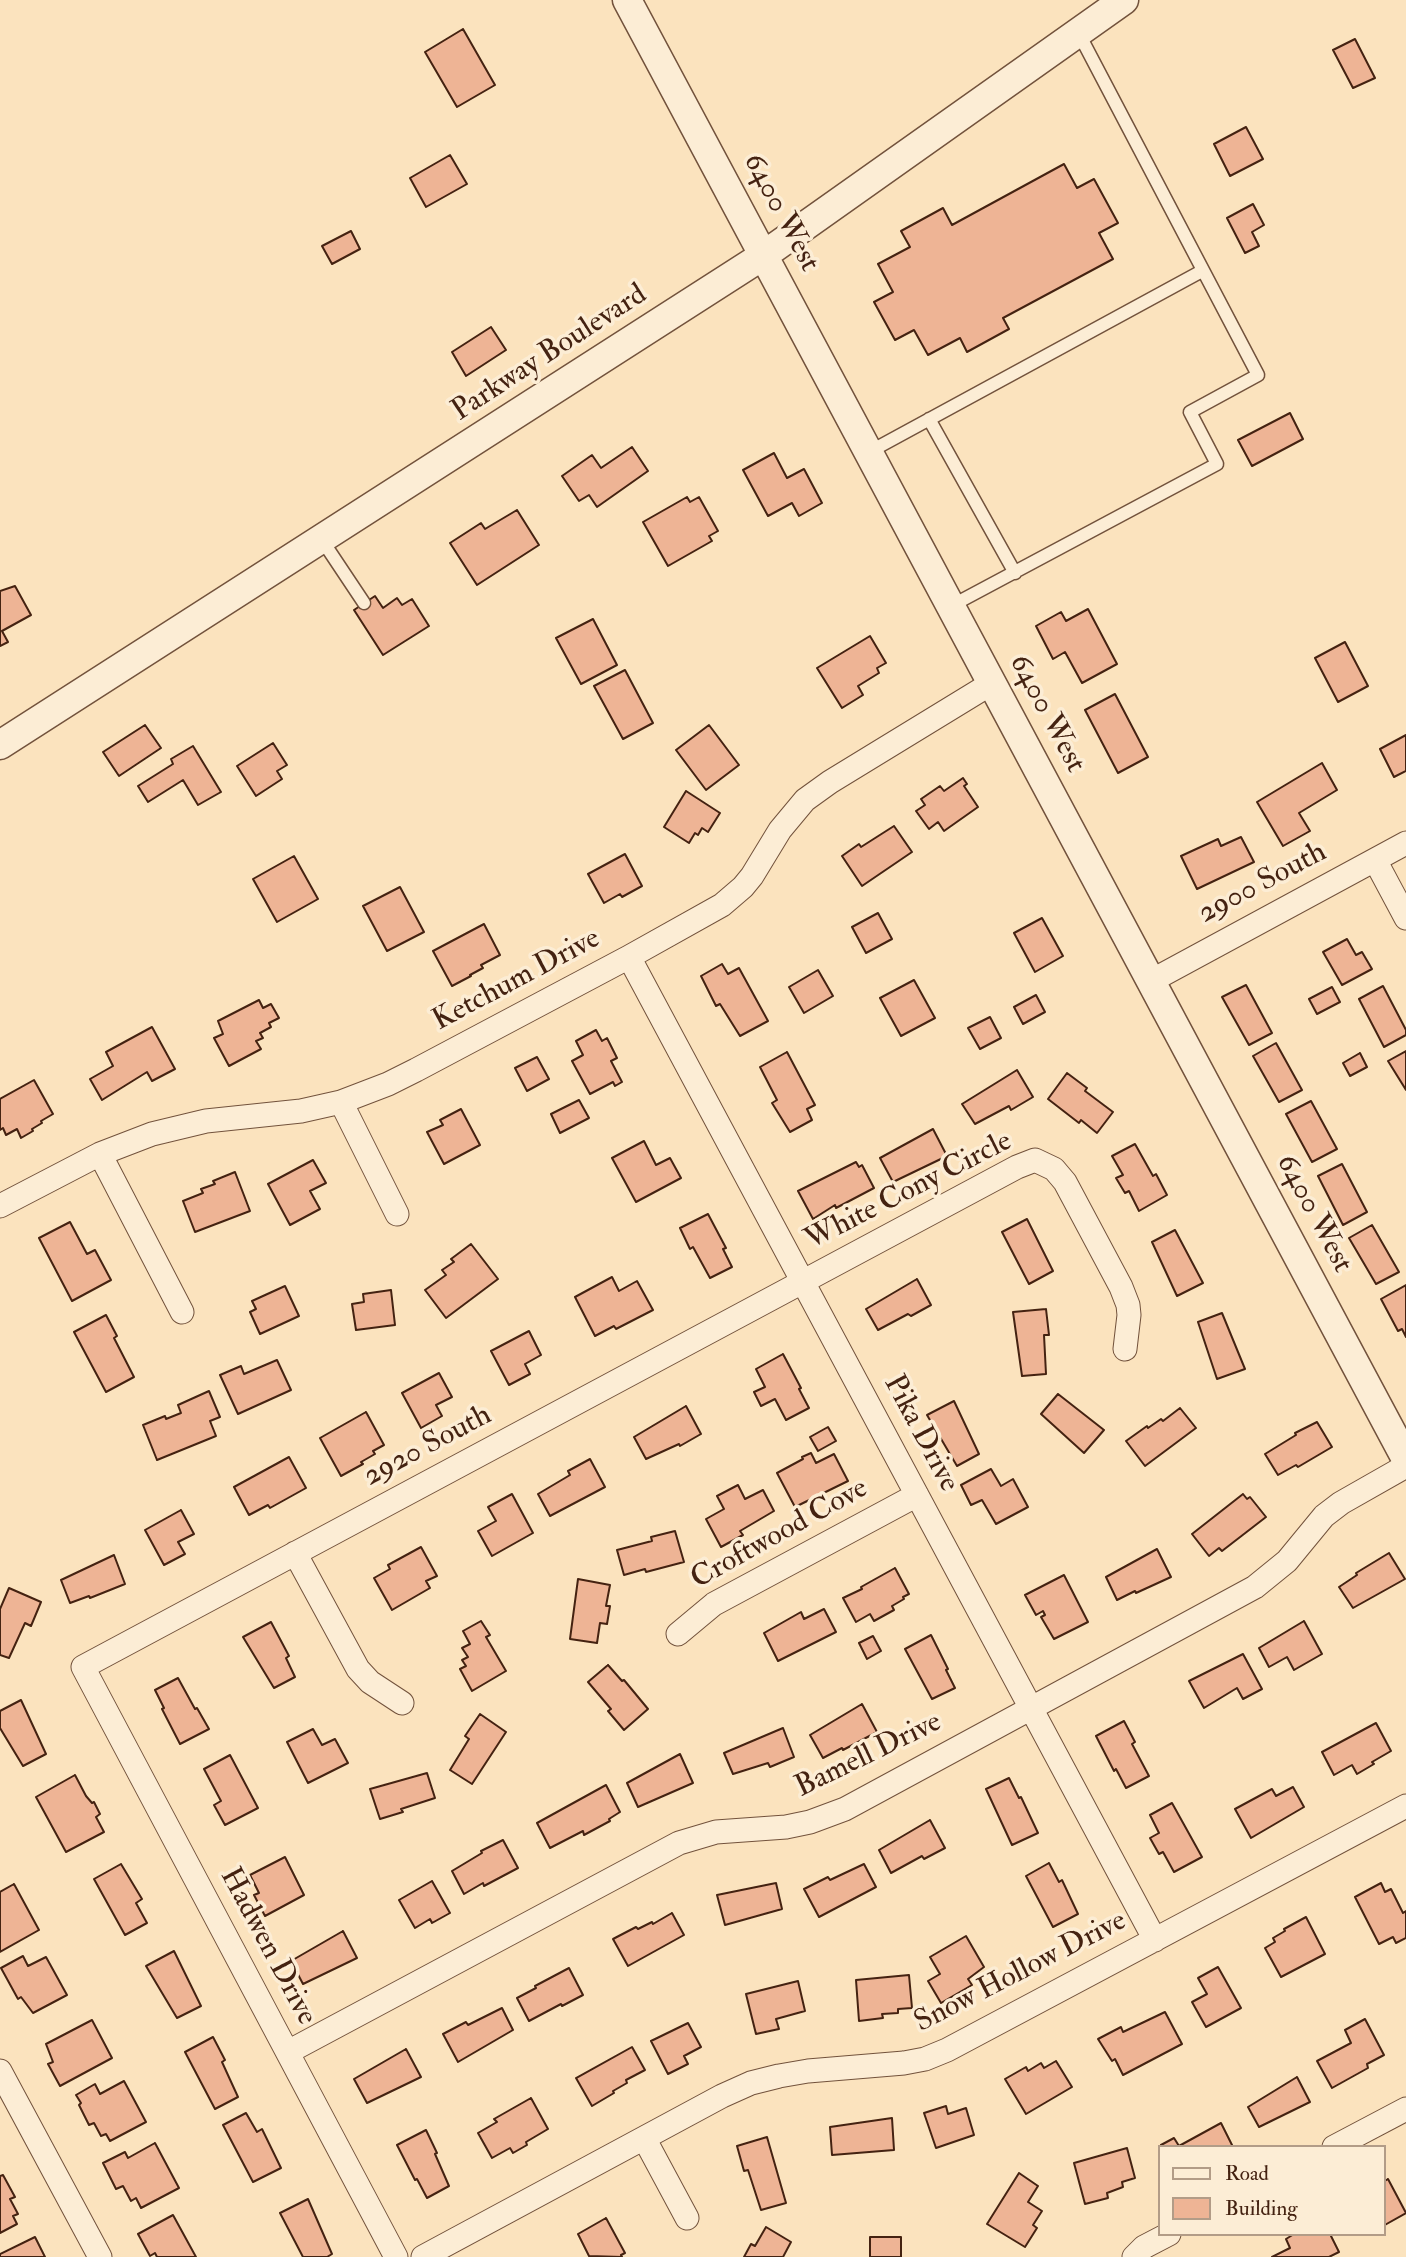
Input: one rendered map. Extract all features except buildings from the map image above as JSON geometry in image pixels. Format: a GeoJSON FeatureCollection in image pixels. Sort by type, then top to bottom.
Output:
{"type":"FeatureCollection","features":[{"type":"Feature","properties":{"kind":"street","name":"6400 West"},"geometry":{"type":"LineString","coordinates":[[627,0],[1406,1460]]}},
{"type":"Feature","properties":{"kind":"street","name":"Parkway Boulevard"},"geometry":{"type":"LineString","coordinates":[[0,745],[764,255],[1124,0]]}},
{"type":"Feature","properties":{"kind":"street","name":"Ketchum Drive"},"geometry":{"type":"LineString","coordinates":[[0,1206],[126,1143],[181,1126],[230,1117],[301,1111],[341,1102],[388,1084],[629,957],[711,913],[733,897],[752,876],[795,810],[817,790],[992,683]]}},
{"type":"Feature","properties":{"kind":"street","name":"2900 South"},"geometry":{"type":"LineString","coordinates":[[1151,981],[1406,843]]}},
{"type":"Feature","properties":{"kind":"street"},"geometry":{"type":"LineString","coordinates":[[1375,860],[1406,918]]}},
{"type":"Feature","properties":{"kind":"street","name":"Pika Drive"},"geometry":{"type":"LineString","coordinates":[[629,957],[1155,1940]]}},
{"type":"Feature","properties":{"kind":"street"},"geometry":{"type":"LineString","coordinates":[[341,1102],[397,1214]]}},
{"type":"Feature","properties":{"kind":"street"},"geometry":{"type":"LineString","coordinates":[[100,1154],[182,1312]]}},
{"type":"Feature","properties":{"kind":"street","name":"White Cony Circle"},"geometry":{"type":"LineString","coordinates":[[803,1283],[1017,1167],[1035,1160],[1054,1169],[1065,1182],[1121,1287],[1129,1315],[1125,1349]]}},
{"type":"Feature","properties":{"kind":"street","name":"2920 South"},"geometry":{"type":"LineString","coordinates":[[83,1667],[803,1283]]}},
{"type":"Feature","properties":{"kind":"street","name":"Bamell Drive"},"geometry":{"type":"LineString","coordinates":[[288,2052],[679,1843],[716,1832],[786,1827],[821,1819],[845,1809],[1255,1587],[1287,1561],[1324,1516],[1340,1503],[1406,1466]]}},
{"type":"Feature","properties":{"kind":"street","name":"Croftwood Cove"},"geometry":{"type":"LineString","coordinates":[[678,1634],[714,1604],[917,1495]]}},
{"type":"Feature","properties":{"kind":"street"},"geometry":{"type":"LineString","coordinates":[[295,1553],[358,1669],[370,1682],[402,1703]]}},
{"type":"Feature","properties":{"kind":"street","name":"Hadwen Drive"},"geometry":{"type":"LineString","coordinates":[[83,1667],[396,2257]]}},
{"type":"Feature","properties":{"kind":"street","name":"Snow Hollow Drive"},"geometry":{"type":"LineString","coordinates":[[423,2257],[722,2096],[765,2079],[808,2071],[904,2063],[936,2055],[1406,1806]]}},
{"type":"Feature","properties":{"kind":"street"},"geometry":{"type":"LineString","coordinates":[[0,2071],[100,2257]]}},
{"type":"Feature","properties":{"kind":"street"},"geometry":{"type":"LineString","coordinates":[[1338,2145],[1406,2109]]}},
{"type":"Feature","properties":{"kind":"street"},"geometry":{"type":"LineString","coordinates":[[644,2138],[687,2218]]}},
{"type":"Feature","properties":{"kind":"street"},"geometry":{"type":"LineString","coordinates":[[1134,2257],[1144,2247],[1165,2236]]}},
{"type":"Feature","properties":{"kind":"lane"},"geometry":{"type":"LineString","coordinates":[[951,606],[1217,464],[1190,412],[1258,375],[1078,32]]}},
{"type":"Feature","properties":{"kind":"lane"},"geometry":{"type":"LineString","coordinates":[[869,452],[1202,271]]}},
{"type":"Feature","properties":{"kind":"lane"},"geometry":{"type":"LineString","coordinates":[[929,419],[1014,573]]}},
{"type":"Feature","properties":{"kind":"lane"},"geometry":{"type":"LineString","coordinates":[[322,540],[364,603]]}}]}
